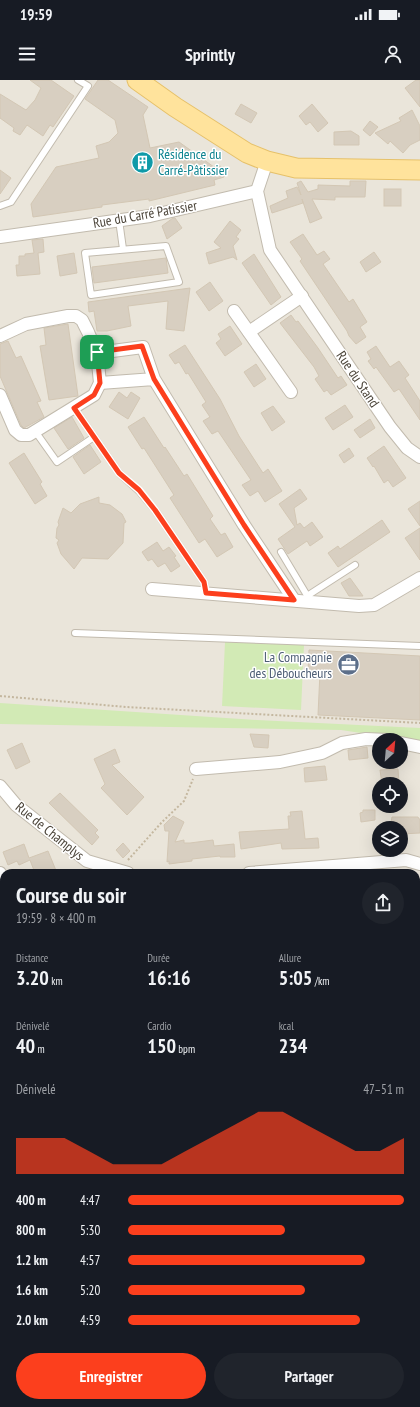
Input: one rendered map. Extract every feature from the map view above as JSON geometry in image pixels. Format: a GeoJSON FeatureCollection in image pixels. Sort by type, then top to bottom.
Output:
{"type":"FeatureCollection","features":[{"type":"Feature","properties":{"kind":"main road"},"geometry":{"type":"LineString","coordinates":[[137,80],[175,107],[247,153],[267,161],[296,168],[420,170]]}},
{"type":"Feature","properties":{"kind":"street"},"geometry":{"type":"LineString","coordinates":[[258,191],[267,161]]}},
{"type":"Feature","properties":{"kind":"street","name":"Rue du Carré Patissier"},"geometry":{"type":"LineString","coordinates":[[0,237],[150,216],[258,191]]}},
{"type":"Feature","properties":{"kind":"street","name":"Rue du Stand"},"geometry":{"type":"LineString","coordinates":[[258,191],[270,250],[390,427],[408,448],[420,457]]}},
{"type":"Feature","properties":{"kind":"street"},"geometry":{"type":"LineString","coordinates":[[249,332],[302,296]]}},
{"type":"Feature","properties":{"kind":"street"},"geometry":{"type":"LineString","coordinates":[[234,311],[290,392]]}},
{"type":"Feature","properties":{"kind":"street"},"geometry":{"type":"LineString","coordinates":[[0,336],[26,324],[68,316],[76,316],[82,320],[97,352],[100,383],[94,395],[29,435],[21,435],[15,430],[0,395]]}},
{"type":"Feature","properties":{"kind":"street"},"geometry":{"type":"LineString","coordinates":[[97,352],[142,346],[154,379],[244,525],[294,600]]}},
{"type":"Feature","properties":{"kind":"street"},"geometry":{"type":"LineString","coordinates":[[100,383],[154,379]]}},
{"type":"Feature","properties":{"kind":"street"},"geometry":{"type":"LineString","coordinates":[[152,589],[294,600],[309,599],[359,606],[374,605],[420,578]]}},
{"type":"Feature","properties":{"kind":"street"},"geometry":{"type":"LineString","coordinates":[[196,769],[280,762],[322,753],[342,743],[372,739]]}},
{"type":"Feature","properties":{"kind":"street"},"geometry":{"type":"LineString","coordinates":[[408,744],[420,747]]}},
{"type":"Feature","properties":{"kind":"street","name":"Rue de Champlys"},"geometry":{"type":"LineString","coordinates":[[0,786],[16,805],[87,861],[111,869]]}},
{"type":"Feature","properties":{"kind":"street"},"geometry":{"type":"LineString","coordinates":[[297,869],[406,860],[420,864]]}},
{"type":"Feature","properties":{"kind":"lane"},"geometry":{"type":"LineString","coordinates":[[0,206],[11,202],[88,86],[78,80]]}},
{"type":"Feature","properties":{"kind":"lane"},"geometry":{"type":"LineString","coordinates":[[119,220],[123,249]]}},
{"type":"Feature","properties":{"kind":"lane"},"geometry":{"type":"LineString","coordinates":[[166,246],[179,282],[91,295],[85,253],[123,249],[166,246]]}},
{"type":"Feature","properties":{"kind":"lane"},"geometry":{"type":"LineString","coordinates":[[74,408],[119,473],[139,490],[155,510],[204,582],[206,593]]}},
{"type":"Feature","properties":{"kind":"lane"},"geometry":{"type":"LineString","coordinates":[[35,431],[57,462],[94,437]]}},
{"type":"Feature","properties":{"kind":"lane"},"geometry":{"type":"LineString","coordinates":[[281,552],[309,599],[355,565]]}},
{"type":"Feature","properties":{"kind":"lane"},"geometry":{"type":"LineString","coordinates":[[75,633],[420,646]]}},
{"type":"Feature","properties":{"kind":"path"},"geometry":{"type":"LineString","coordinates":[[0,696],[126,707],[420,723]]}},
{"type":"Feature","properties":{"kind":"path"},"geometry":{"type":"LineString","coordinates":[[123,869],[162,822],[184,801],[196,769]]}},
{"type":"Feature","properties":{"kind":"shaded area"},"geometry":{"type":"Polygon","coordinates":[[[0,80],[420,80],[420,869],[0,869],[0,80]]]}},
{"type":"Feature","properties":{"kind":"green space"},"geometry":{"type":"Polygon","coordinates":[[[225,642],[304,645],[301,710],[222,706],[225,642]]]}},
{"type":"Feature","properties":{"kind":"green space"},"geometry":{"type":"Polygon","coordinates":[[[0,703],[257,720],[420,728],[420,742],[408,740],[408,733],[372,733],[372,735],[341,730],[0,724],[0,703]]]}},
{"type":"Feature","properties":{"kind":"building"},"geometry":{"type":"Polygon","coordinates":[[[30,80],[51,80],[74,96],[53,127],[50,125],[43,136],[27,125],[20,135],[13,131],[14,128],[0,118],[0,94],[26,110],[35,100],[41,88],[30,80]]]}},
{"type":"Feature","properties":{"kind":"building","name":"Résidence du Carré-Pâtissier"},"geometry":{"type":"Polygon","coordinates":[[[98,80],[108,80],[148,107],[143,115],[150,148],[179,142],[214,167],[220,166],[224,168],[226,172],[224,177],[214,180],[215,185],[149,201],[149,199],[102,205],[102,207],[33,217],[31,204],[56,167],[99,158],[96,146],[109,142],[118,133],[115,120],[85,99],[98,80]]]}},
{"type":"Feature","properties":{"kind":"building"},"geometry":{"type":"Polygon","coordinates":[[[416,80],[420,80],[420,107],[405,88],[416,80]]]}},
{"type":"Feature","properties":{"kind":"building"},"geometry":{"type":"Polygon","coordinates":[[[241,104],[257,113],[251,123],[235,114],[241,104]]]}},
{"type":"Feature","properties":{"kind":"building"},"geometry":{"type":"Polygon","coordinates":[[[312,104],[328,123],[318,132],[310,122],[306,125],[299,116],[312,104]]]}},
{"type":"Feature","properties":{"kind":"building"},"geometry":{"type":"Polygon","coordinates":[[[412,110],[420,126],[420,140],[410,145],[403,153],[390,141],[388,144],[375,133],[401,121],[399,118],[412,110]]]}},
{"type":"Feature","properties":{"kind":"building"},"geometry":{"type":"Polygon","coordinates":[[[370,121],[378,127],[370,136],[363,130],[370,121]]]}},
{"type":"Feature","properties":{"kind":"building"},"geometry":{"type":"Polygon","coordinates":[[[351,131],[359,136],[359,145],[334,145],[334,132],[351,131]]]}},
{"type":"Feature","properties":{"kind":"building"},"geometry":{"type":"Polygon","coordinates":[[[0,170],[11,178],[0,194],[0,170]]]}},
{"type":"Feature","properties":{"kind":"building"},"geometry":{"type":"Polygon","coordinates":[[[301,181],[308,192],[318,189],[318,185],[350,186],[350,181],[366,181],[365,197],[335,197],[335,200],[312,199],[322,218],[310,223],[302,199],[303,203],[272,213],[270,206],[288,198],[286,191],[297,187],[301,195],[297,183],[301,181]]]}},
{"type":"Feature","properties":{"kind":"building"},"geometry":{"type":"Polygon","coordinates":[[[384,189],[401,189],[401,206],[384,206],[384,189]]]}},
{"type":"Feature","properties":{"kind":"building"},"geometry":{"type":"Polygon","coordinates":[[[175,218],[182,228],[167,239],[162,226],[175,218]]]}},
{"type":"Feature","properties":{"kind":"building"},"geometry":{"type":"Polygon","coordinates":[[[230,221],[241,230],[236,237],[239,239],[233,246],[237,260],[233,257],[209,264],[206,253],[221,248],[214,242],[230,221]]]}},
{"type":"Feature","properties":{"kind":"building"},"geometry":{"type":"Polygon","coordinates":[[[303,234],[317,255],[324,251],[330,259],[323,264],[349,302],[353,299],[367,322],[360,327],[366,337],[356,344],[349,336],[300,261],[302,259],[290,242],[303,234]]]}},
{"type":"Feature","properties":{"kind":"building"},"geometry":{"type":"Polygon","coordinates":[[[43,239],[44,252],[38,253],[40,274],[17,276],[16,265],[19,265],[19,256],[34,253],[32,240],[43,239]]]}},
{"type":"Feature","properties":{"kind":"building"},"geometry":{"type":"Polygon","coordinates":[[[374,252],[381,262],[366,272],[360,262],[374,252]]]}},
{"type":"Feature","properties":{"kind":"building"},"geometry":{"type":"Polygon","coordinates":[[[74,253],[77,273],[60,276],[57,256],[74,253]]]}},
{"type":"Feature","properties":{"kind":"building"},"geometry":{"type":"Polygon","coordinates":[[[254,254],[281,297],[271,305],[242,263],[254,254]]]}},
{"type":"Feature","properties":{"kind":"building"},"geometry":{"type":"Polygon","coordinates":[[[166,258],[168,273],[94,283],[92,267],[166,258]]]}},
{"type":"Feature","properties":{"kind":"building"},"geometry":{"type":"Polygon","coordinates":[[[210,282],[223,301],[209,311],[196,292],[210,282]]]}},
{"type":"Feature","properties":{"kind":"building"},"geometry":{"type":"Polygon","coordinates":[[[190,288],[184,331],[166,329],[168,301],[128,306],[131,326],[107,331],[97,331],[94,311],[89,312],[88,302],[190,288]]]}},
{"type":"Feature","properties":{"kind":"building"},"geometry":{"type":"Polygon","coordinates":[[[291,315],[296,322],[298,321],[338,378],[341,376],[347,385],[331,395],[327,390],[324,392],[315,379],[319,376],[314,367],[280,323],[291,315]]]}},
{"type":"Feature","properties":{"kind":"building"},"geometry":{"type":"Polygon","coordinates":[[[68,324],[78,396],[49,400],[40,346],[46,345],[44,328],[68,324]]]}},
{"type":"Feature","properties":{"kind":"building"},"geometry":{"type":"Polygon","coordinates":[[[230,326],[242,344],[225,356],[216,343],[221,339],[218,334],[230,326]]]}},
{"type":"Feature","properties":{"kind":"building"},"geometry":{"type":"Polygon","coordinates":[[[8,341],[16,358],[21,356],[41,401],[37,402],[44,417],[24,428],[21,425],[0,376],[0,344],[8,341]]]}},
{"type":"Feature","properties":{"kind":"building"},"geometry":{"type":"Polygon","coordinates":[[[185,345],[220,399],[239,436],[263,473],[268,469],[282,491],[265,502],[258,491],[250,496],[242,485],[251,480],[218,431],[212,434],[203,421],[210,417],[202,405],[206,402],[188,373],[186,374],[179,362],[175,364],[169,355],[185,345]]]}},
{"type":"Feature","properties":{"kind":"building"},"geometry":{"type":"Polygon","coordinates":[[[376,346],[390,367],[399,361],[409,375],[405,378],[420,401],[420,420],[399,389],[394,392],[376,367],[374,369],[368,361],[371,359],[367,352],[376,346]]]}},
{"type":"Feature","properties":{"kind":"building"},"geometry":{"type":"Polygon","coordinates":[[[256,364],[266,379],[254,387],[244,372],[256,364]]]}},
{"type":"Feature","properties":{"kind":"building"},"geometry":{"type":"Polygon","coordinates":[[[119,392],[127,398],[131,392],[140,398],[128,419],[109,407],[119,392]]]}},
{"type":"Feature","properties":{"kind":"building"},"geometry":{"type":"Polygon","coordinates":[[[345,405],[353,417],[333,430],[325,418],[345,405]]]}},
{"type":"Feature","properties":{"kind":"building"},"geometry":{"type":"Polygon","coordinates":[[[273,406],[285,422],[272,431],[261,413],[273,406]]]}},
{"type":"Feature","properties":{"kind":"building"},"geometry":{"type":"Polygon","coordinates":[[[72,417],[84,438],[68,449],[54,428],[72,417]]]}},
{"type":"Feature","properties":{"kind":"building"},"geometry":{"type":"Polygon","coordinates":[[[144,417],[184,476],[187,474],[213,516],[210,519],[221,535],[225,533],[233,547],[217,557],[205,539],[199,543],[170,498],[174,495],[144,448],[142,449],[128,427],[144,417]]]}},
{"type":"Feature","properties":{"kind":"building"},"geometry":{"type":"Polygon","coordinates":[[[370,419],[375,428],[360,438],[354,430],[370,419]]]}},
{"type":"Feature","properties":{"kind":"building"},"geometry":{"type":"Polygon","coordinates":[[[90,445],[101,462],[84,474],[73,457],[90,445]]]}},
{"type":"Feature","properties":{"kind":"building"},"geometry":{"type":"Polygon","coordinates":[[[384,446],[406,478],[393,487],[388,480],[384,483],[374,466],[373,467],[367,458],[384,446]]]}},
{"type":"Feature","properties":{"kind":"building"},"geometry":{"type":"Polygon","coordinates":[[[349,448],[354,456],[344,463],[339,455],[349,448]]]}},
{"type":"Feature","properties":{"kind":"building"},"geometry":{"type":"Polygon","coordinates":[[[24,453],[42,482],[40,484],[47,496],[35,504],[9,463],[24,453]]]}},
{"type":"Feature","properties":{"kind":"building"},"geometry":{"type":"Polygon","coordinates":[[[300,489],[307,499],[294,508],[297,525],[300,523],[304,528],[312,522],[323,537],[310,546],[307,541],[288,554],[278,539],[295,527],[279,504],[300,489]]]}},
{"type":"Feature","properties":{"kind":"building"},"geometry":{"type":"Polygon","coordinates":[[[99,497],[99,503],[110,505],[122,514],[126,522],[124,523],[123,543],[108,559],[82,558],[74,569],[61,554],[57,543],[59,540],[56,538],[57,528],[59,525],[58,522],[63,508],[71,513],[80,504],[99,497]]]}},
{"type":"Feature","properties":{"kind":"building"},"geometry":{"type":"Polygon","coordinates":[[[420,501],[420,526],[408,509],[420,501]]]}},
{"type":"Feature","properties":{"kind":"building"},"geometry":{"type":"Polygon","coordinates":[[[382,520],[390,532],[338,567],[328,553],[338,546],[340,549],[382,520]]]}},
{"type":"Feature","properties":{"kind":"building"},"geometry":{"type":"Polygon","coordinates":[[[420,528],[420,560],[405,538],[420,528]]]}},
{"type":"Feature","properties":{"kind":"building"},"geometry":{"type":"Polygon","coordinates":[[[157,542],[163,551],[169,547],[176,556],[174,557],[180,566],[171,572],[165,563],[158,567],[152,559],[148,561],[142,552],[157,542]]]}},
{"type":"Feature","properties":{"kind":"building"},"geometry":{"type":"Polygon","coordinates":[[[350,578],[363,596],[349,596],[341,583],[350,578]]]}},
{"type":"Feature","properties":{"kind":"building"},"geometry":{"type":"Polygon","coordinates":[[[309,650],[420,656],[420,720],[318,715],[320,672],[308,672],[309,650]]]}},
{"type":"Feature","properties":{"kind":"building"},"geometry":{"type":"Polygon","coordinates":[[[250,734],[269,735],[268,748],[254,747],[250,734]]]}},
{"type":"Feature","properties":{"kind":"building"},"geometry":{"type":"Polygon","coordinates":[[[22,743],[30,762],[16,769],[7,750],[22,743]]]}},
{"type":"Feature","properties":{"kind":"building"},"geometry":{"type":"Polygon","coordinates":[[[367,747],[368,758],[349,760],[348,750],[367,747]]]}},
{"type":"Feature","properties":{"kind":"building"},"geometry":{"type":"Polygon","coordinates":[[[115,749],[120,762],[112,765],[144,797],[127,815],[101,788],[105,784],[94,759],[115,749]]]}},
{"type":"Feature","properties":{"kind":"building"},"geometry":{"type":"Polygon","coordinates":[[[325,766],[327,780],[305,782],[304,768],[325,766]]]}},
{"type":"Feature","properties":{"kind":"building"},"geometry":{"type":"Polygon","coordinates":[[[398,769],[399,777],[381,777],[380,770],[398,769]]]}},
{"type":"Feature","properties":{"kind":"building"},"geometry":{"type":"Polygon","coordinates":[[[60,793],[98,830],[95,833],[99,837],[92,845],[49,803],[60,793]]]}},
{"type":"Feature","properties":{"kind":"building"},"geometry":{"type":"Polygon","coordinates":[[[363,810],[372,810],[372,813],[375,813],[375,820],[361,822],[360,813],[363,812],[363,810]]]}},
{"type":"Feature","properties":{"kind":"building"},"geometry":{"type":"Polygon","coordinates":[[[302,811],[305,839],[318,838],[319,848],[282,849],[281,843],[241,849],[239,832],[289,829],[288,816],[291,816],[290,812],[302,811]]]}},
{"type":"Feature","properties":{"kind":"building"},"geometry":{"type":"Polygon","coordinates":[[[173,816],[184,822],[175,842],[184,840],[184,843],[190,843],[213,840],[214,846],[234,844],[235,857],[220,856],[192,859],[192,861],[169,864],[169,861],[167,862],[169,831],[165,831],[164,825],[173,816]]]}},
{"type":"Feature","properties":{"kind":"building"},"geometry":{"type":"Polygon","coordinates":[[[392,817],[418,817],[420,819],[420,833],[408,834],[408,821],[391,821],[392,817]]]}},
{"type":"Feature","properties":{"kind":"building"},"geometry":{"type":"Polygon","coordinates":[[[123,843],[130,851],[123,858],[116,850],[123,843]]]}},
{"type":"Feature","properties":{"kind":"building"},"geometry":{"type":"Polygon","coordinates":[[[24,844],[29,858],[48,851],[55,869],[33,869],[30,860],[19,865],[17,861],[8,865],[3,852],[24,844]]]}},
{"type":"Feature","properties":{"kind":"place","name":"Résidence du Carré-Pâtissier"},"geometry":{"type":"Point","coordinates":[143,162]}},
{"type":"Feature","properties":{"kind":"place","name":"La Compagnie des Déboucheurs"},"geometry":{"type":"Point","coordinates":[348,665]}},
{"type":"Feature","properties":{"kind":"route"},"geometry":{"type":"LineString","coordinates":[[142,346],[154,379],[244,525],[294,600],[206,593],[204,582],[155,510],[139,490],[119,473],[74,408],[94,395],[100,383],[97,352],[142,346]]}}]}
